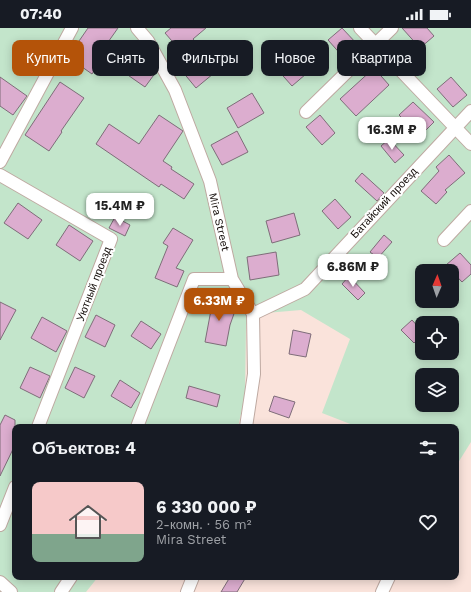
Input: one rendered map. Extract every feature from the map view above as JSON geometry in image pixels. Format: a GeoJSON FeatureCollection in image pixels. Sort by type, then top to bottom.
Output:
{"type":"FeatureCollection","features":[{"type":"Feature","properties":{"kind":"street"},"geometry":{"type":"LineString","coordinates":[[0,162],[72,28]]}},
{"type":"Feature","properties":{"kind":"street","name":"Mira Street"},"geometry":{"type":"LineString","coordinates":[[137,28],[148,41],[175,90],[210,181],[232,279],[253,314]]}},
{"type":"Feature","properties":{"kind":"street"},"geometry":{"type":"LineString","coordinates":[[360,28],[372,40]]}},
{"type":"Feature","properties":{"kind":"street"},"geometry":{"type":"LineString","coordinates":[[380,40],[392,28]]}},
{"type":"Feature","properties":{"kind":"street"},"geometry":{"type":"LineString","coordinates":[[306,112],[343,76]]}},
{"type":"Feature","properties":{"kind":"street"},"geometry":{"type":"LineString","coordinates":[[406,76],[471,144]]}},
{"type":"Feature","properties":{"kind":"street","name":"Батайский проезд"},"geometry":{"type":"LineString","coordinates":[[253,314],[305,289],[471,111]]}},
{"type":"Feature","properties":{"kind":"street","name":"Уютный проезд"},"geometry":{"type":"LineString","coordinates":[[0,175],[111,239],[39,424]]}},
{"type":"Feature","properties":{"kind":"street"},"geometry":{"type":"LineString","coordinates":[[444,240],[471,211]]}},
{"type":"Feature","properties":{"kind":"street"},"geometry":{"type":"LineString","coordinates":[[138,424],[194,279],[232,279]]}},
{"type":"Feature","properties":{"kind":"street"},"geometry":{"type":"LineString","coordinates":[[246,424],[254,374],[253,314]]}},
{"type":"Feature","properties":{"kind":"street"},"geometry":{"type":"LineString","coordinates":[[0,525],[12,495]]}},
{"type":"Feature","properties":{"kind":"street"},"geometry":{"type":"LineString","coordinates":[[61,592],[69,580]]}},
{"type":"Feature","properties":{"kind":"street"},"geometry":{"type":"LineString","coordinates":[[187,592],[193,580]]}},
{"type":"Feature","properties":{"kind":"street"},"geometry":{"type":"LineString","coordinates":[[382,592],[388,580]]}},
{"type":"Feature","properties":{"kind":"street"},"geometry":{"type":"LineString","coordinates":[[0,582],[11,592]]}},
{"type":"Feature","properties":{"kind":"green space"},"geometry":{"type":"Polygon","coordinates":[[[0,28],[471,28],[471,442],[459,461],[459,424],[350,424],[322,413],[350,339],[301,310],[253,314],[246,325],[245,396],[239,424],[12,424],[12,580],[96,580],[86,592],[0,592],[0,28]]]}},
{"type":"Feature","properties":{"kind":"building"},"geometry":{"type":"Polygon","coordinates":[[[88,28],[118,28],[110,40],[92,40],[92,74],[84,68],[84,40],[80,40],[88,28]]]}},
{"type":"Feature","properties":{"kind":"building"},"geometry":{"type":"Polygon","coordinates":[[[171,28],[206,28],[193,39],[194,40],[171,40],[165,33],[171,28]]]}},
{"type":"Feature","properties":{"kind":"building"},"geometry":{"type":"Polygon","coordinates":[[[342,28],[353,40],[337,40],[337,50],[328,40],[342,28]]]}},
{"type":"Feature","properties":{"kind":"building"},"geometry":{"type":"Polygon","coordinates":[[[402,28],[427,28],[434,36],[426,43],[426,40],[413,40],[402,28]]]}},
{"type":"Feature","properties":{"kind":"building"},"geometry":{"type":"Polygon","coordinates":[[[129,76],[153,76],[145,87],[129,76]]]}},
{"type":"Feature","properties":{"kind":"building"},"geometry":{"type":"Polygon","coordinates":[[[186,76],[211,76],[196,88],[186,76]]]}},
{"type":"Feature","properties":{"kind":"building"},"geometry":{"type":"Polygon","coordinates":[[[283,76],[304,76],[292,86],[283,76]]]}},
{"type":"Feature","properties":{"kind":"building"},"geometry":{"type":"Polygon","coordinates":[[[365,76],[381,76],[389,85],[356,116],[340,99],[365,76]]]}},
{"type":"Feature","properties":{"kind":"building"},"geometry":{"type":"Polygon","coordinates":[[[0,77],[27,96],[13,115],[0,106],[0,77]]]}},
{"type":"Feature","properties":{"kind":"building"},"geometry":{"type":"Polygon","coordinates":[[[451,77],[467,95],[453,107],[437,89],[451,77]]]}},
{"type":"Feature","properties":{"kind":"building"},"geometry":{"type":"Polygon","coordinates":[[[60,82],[84,98],[49,151],[25,135],[60,82]]]}},
{"type":"Feature","properties":{"kind":"building"},"geometry":{"type":"Polygon","coordinates":[[[252,93],[264,113],[238,128],[227,108],[252,93]]]}},
{"type":"Feature","properties":{"kind":"building"},"geometry":{"type":"Polygon","coordinates":[[[413,102],[434,122],[420,136],[399,115],[413,102]]]}},
{"type":"Feature","properties":{"kind":"building"},"geometry":{"type":"Polygon","coordinates":[[[159,115],[183,131],[163,161],[172,167],[171,169],[194,184],[184,199],[161,184],[159,187],[96,144],[109,124],[139,144],[159,115]]]}},
{"type":"Feature","properties":{"kind":"building"},"geometry":{"type":"Polygon","coordinates":[[[320,115],[335,133],[322,145],[306,127],[320,115]]]}},
{"type":"Feature","properties":{"kind":"building"},"geometry":{"type":"Polygon","coordinates":[[[237,131],[248,152],[222,165],[211,145],[237,131]]]}},
{"type":"Feature","properties":{"kind":"building"},"geometry":{"type":"Polygon","coordinates":[[[389,139],[404,155],[395,163],[381,146],[389,139]]]}},
{"type":"Feature","properties":{"kind":"building"},"geometry":{"type":"Polygon","coordinates":[[[449,155],[465,173],[445,190],[447,192],[436,204],[421,191],[439,171],[436,167],[449,155]]]}},
{"type":"Feature","properties":{"kind":"building"},"geometry":{"type":"Polygon","coordinates":[[[362,173],[384,193],[377,201],[355,181],[362,173]]]}},
{"type":"Feature","properties":{"kind":"building"},"geometry":{"type":"Polygon","coordinates":[[[335,199],[351,217],[338,229],[322,211],[335,199]]]}},
{"type":"Feature","properties":{"kind":"building"},"geometry":{"type":"Polygon","coordinates":[[[18,203],[42,220],[28,239],[4,223],[18,203]]]}},
{"type":"Feature","properties":{"kind":"building"},"geometry":{"type":"Polygon","coordinates":[[[294,213],[300,235],[272,243],[266,221],[294,213]]]}},
{"type":"Feature","properties":{"kind":"building"},"geometry":{"type":"Polygon","coordinates":[[[115,217],[130,225],[125,236],[109,228],[115,217]]]}},
{"type":"Feature","properties":{"kind":"building"},"geometry":{"type":"Polygon","coordinates":[[[69,225],[93,241],[80,261],[56,245],[69,225]]]}},
{"type":"Feature","properties":{"kind":"building"},"geometry":{"type":"Polygon","coordinates":[[[173,228],[193,240],[176,268],[184,271],[177,287],[155,278],[168,246],[163,243],[173,228]]]}},
{"type":"Feature","properties":{"kind":"building"},"geometry":{"type":"Polygon","coordinates":[[[384,235],[392,242],[378,258],[370,252],[384,235]]]}},
{"type":"Feature","properties":{"kind":"building"},"geometry":{"type":"Polygon","coordinates":[[[276,252],[279,275],[250,280],[247,257],[276,252]]]}},
{"type":"Feature","properties":{"kind":"building"},"geometry":{"type":"Polygon","coordinates":[[[460,253],[471,265],[471,274],[462,282],[459,279],[459,264],[447,264],[460,253]]]}},
{"type":"Feature","properties":{"kind":"building"},"geometry":{"type":"Polygon","coordinates":[[[349,276],[365,293],[358,300],[342,284],[349,276]]]}},
{"type":"Feature","properties":{"kind":"building"},"geometry":{"type":"Polygon","coordinates":[[[209,298],[236,308],[230,325],[226,346],[205,342],[211,310],[206,308],[209,298]]]}},
{"type":"Feature","properties":{"kind":"building"},"geometry":{"type":"Polygon","coordinates":[[[0,302],[16,310],[0,340],[0,302]]]}},
{"type":"Feature","properties":{"kind":"building"},"geometry":{"type":"Polygon","coordinates":[[[96,315],[115,325],[105,347],[85,337],[96,315]]]}},
{"type":"Feature","properties":{"kind":"building"},"geometry":{"type":"Polygon","coordinates":[[[42,317],[67,331],[56,352],[31,338],[42,317]]]}},
{"type":"Feature","properties":{"kind":"building"},"geometry":{"type":"Polygon","coordinates":[[[412,320],[415,323],[415,342],[414,343],[401,330],[412,320]]]}},
{"type":"Feature","properties":{"kind":"building"},"geometry":{"type":"Polygon","coordinates":[[[141,321],[161,334],[151,349],[131,336],[141,321]]]}},
{"type":"Feature","properties":{"kind":"building"},"geometry":{"type":"Polygon","coordinates":[[[293,330],[311,334],[306,357],[289,354],[293,330]]]}},
{"type":"Feature","properties":{"kind":"building"},"geometry":{"type":"Polygon","coordinates":[[[30,367],[50,376],[40,398],[20,388],[30,367]]]}},
{"type":"Feature","properties":{"kind":"building"},"geometry":{"type":"Polygon","coordinates":[[[75,367],[95,376],[84,398],[65,388],[75,367]]]}},
{"type":"Feature","properties":{"kind":"building"},"geometry":{"type":"Polygon","coordinates":[[[120,380],[140,393],[131,408],[111,396],[120,380]]]}},
{"type":"Feature","properties":{"kind":"building"},"geometry":{"type":"Polygon","coordinates":[[[189,386],[220,395],[217,407],[186,398],[189,386]]]}},
{"type":"Feature","properties":{"kind":"building"},"geometry":{"type":"Polygon","coordinates":[[[274,396],[295,402],[289,418],[269,411],[274,396]]]}},
{"type":"Feature","properties":{"kind":"building"},"geometry":{"type":"Polygon","coordinates":[[[5,415],[15,420],[15,424],[12,424],[12,451],[0,476],[0,425],[5,415]]]}},
{"type":"Feature","properties":{"kind":"building"},"geometry":{"type":"Polygon","coordinates":[[[228,580],[244,580],[237,592],[221,592],[228,580]]]}}]}
